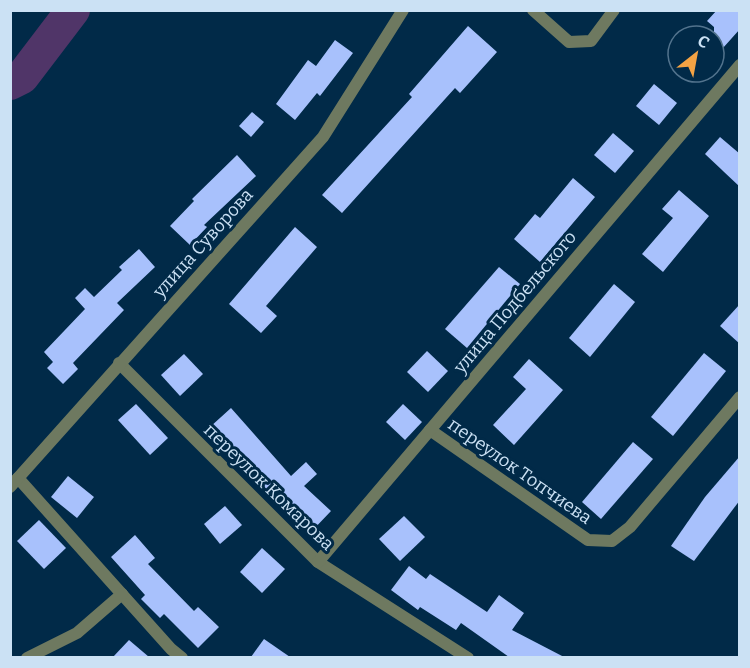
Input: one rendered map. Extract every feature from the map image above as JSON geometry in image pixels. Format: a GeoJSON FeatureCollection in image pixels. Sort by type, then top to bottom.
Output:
{"type":"FeatureCollection","features":[{"type":"Feature","properties":{"kind":"street","name":"улица Суворова"},"geometry":{"type":"LineString","coordinates":[[14,482],[323,137],[403,10]]}},
{"type":"Feature","properties":{"kind":"street"},"geometry":{"type":"LineString","coordinates":[[533,10],[569,42],[591,41],[614,10]]}},
{"type":"Feature","properties":{"kind":"street","name":"улица Подбельского"},"geometry":{"type":"LineString","coordinates":[[318,562],[740,65]]}},
{"type":"Feature","properties":{"kind":"street","name":"переулок Комарова"},"geometry":{"type":"LineString","coordinates":[[119,363],[318,562],[468,657]]}},
{"type":"Feature","properties":{"kind":"street","name":"переулок Топчиева"},"geometry":{"type":"LineString","coordinates":[[429,430],[588,540],[612,542],[630,527],[740,397]]}},
{"type":"Feature","properties":{"kind":"street"},"geometry":{"type":"LineString","coordinates":[[14,482],[122,594],[171,649],[182,657]]}},
{"type":"Feature","properties":{"kind":"street"},"geometry":{"type":"LineString","coordinates":[[27,657],[77,633],[122,594]]}},
{"type":"Feature","properties":{"kind":"building"},"geometry":{"type":"Polygon","coordinates":[[[717,10],[740,10],[740,29],[726,45],[726,24],[710,24],[707,21],[717,10]]]}},
{"type":"Feature","properties":{"kind":"building"},"geometry":{"type":"Polygon","coordinates":[[[468,26],[497,52],[460,93],[455,88],[342,213],[322,195],[412,97],[409,94],[468,26]]]}},
{"type":"Feature","properties":{"kind":"building"},"geometry":{"type":"Polygon","coordinates":[[[335,40],[353,53],[320,96],[317,93],[295,120],[276,104],[308,60],[316,66],[335,40]]]}},
{"type":"Feature","properties":{"kind":"building"},"geometry":{"type":"Polygon","coordinates":[[[654,84],[677,103],[659,125],[636,106],[654,84]]]}},
{"type":"Feature","properties":{"kind":"building"},"geometry":{"type":"Polygon","coordinates":[[[252,112],[264,122],[251,137],[239,126],[252,112]]]}},
{"type":"Feature","properties":{"kind":"building"},"geometry":{"type":"Polygon","coordinates":[[[613,133],[634,151],[615,173],[594,155],[613,133]]]}},
{"type":"Feature","properties":{"kind":"building"},"geometry":{"type":"Polygon","coordinates":[[[720,137],[740,154],[740,187],[705,154],[720,137]]]}},
{"type":"Feature","properties":{"kind":"building"},"geometry":{"type":"Polygon","coordinates":[[[237,155],[256,176],[204,225],[207,227],[190,245],[170,226],[194,201],[192,199],[237,155]]]}},
{"type":"Feature","properties":{"kind":"building"},"geometry":{"type":"Polygon","coordinates":[[[573,178],[595,197],[540,262],[514,239],[535,214],[540,218],[573,178]]]}},
{"type":"Feature","properties":{"kind":"building"},"geometry":{"type":"Polygon","coordinates":[[[679,190],[709,216],[663,272],[642,254],[673,218],[662,209],[679,190]]]}},
{"type":"Feature","properties":{"kind":"building"},"geometry":{"type":"Polygon","coordinates":[[[295,227],[317,247],[266,306],[277,316],[261,333],[229,304],[295,227]]]}},
{"type":"Feature","properties":{"kind":"building"},"geometry":{"type":"Polygon","coordinates":[[[139,249],[155,267],[117,303],[124,310],[73,363],[78,369],[63,384],[47,368],[53,362],[44,352],[85,309],[75,298],[85,288],[94,297],[122,270],[119,267],[139,249]]]}},
{"type":"Feature","properties":{"kind":"building"},"geometry":{"type":"Polygon","coordinates":[[[499,267],[520,284],[467,348],[445,329],[499,267]]]}},
{"type":"Feature","properties":{"kind":"building"},"geometry":{"type":"Polygon","coordinates":[[[614,284],[635,302],[590,357],[569,338],[614,284]]]}},
{"type":"Feature","properties":{"kind":"building"},"geometry":{"type":"Polygon","coordinates":[[[740,304],[740,344],[720,326],[740,304]]]}},
{"type":"Feature","properties":{"kind":"building"},"geometry":{"type":"Polygon","coordinates":[[[427,351],[448,371],[428,392],[407,372],[427,351]]]}},
{"type":"Feature","properties":{"kind":"building"},"geometry":{"type":"Polygon","coordinates":[[[704,353],[726,371],[673,436],[651,417],[704,353]]]}},
{"type":"Feature","properties":{"kind":"building"},"geometry":{"type":"Polygon","coordinates":[[[184,354],[203,374],[180,396],[161,375],[184,354]]]}},
{"type":"Feature","properties":{"kind":"building"},"geometry":{"type":"Polygon","coordinates":[[[529,359],[563,390],[514,445],[493,425],[526,389],[513,377],[529,359]]]}},
{"type":"Feature","properties":{"kind":"building"},"geometry":{"type":"Polygon","coordinates":[[[136,404],[168,438],[150,455],[118,420],[136,404]]]}},
{"type":"Feature","properties":{"kind":"building"},"geometry":{"type":"Polygon","coordinates":[[[403,404],[422,422],[405,440],[386,422],[403,404]]]}},
{"type":"Feature","properties":{"kind":"building"},"geometry":{"type":"Polygon","coordinates":[[[231,408],[291,476],[306,462],[317,474],[304,486],[331,511],[311,532],[281,506],[210,427],[231,408]]]}},
{"type":"Feature","properties":{"kind":"building"},"geometry":{"type":"Polygon","coordinates":[[[633,442],[653,459],[601,519],[582,502],[633,442]]]}},
{"type":"Feature","properties":{"kind":"building"},"geometry":{"type":"Polygon","coordinates":[[[740,456],[740,500],[694,561],[671,546],[705,497],[740,456]]]}},
{"type":"Feature","properties":{"kind":"building"},"geometry":{"type":"Polygon","coordinates":[[[68,476],[94,497],[77,518],[51,497],[68,476]]]}},
{"type":"Feature","properties":{"kind":"building"},"geometry":{"type":"Polygon","coordinates":[[[225,506],[242,525],[220,544],[204,524],[225,506]]]}},
{"type":"Feature","properties":{"kind":"building"},"geometry":{"type":"Polygon","coordinates":[[[404,516],[425,537],[400,561],[379,539],[404,516]]]}},
{"type":"Feature","properties":{"kind":"building"},"geometry":{"type":"Polygon","coordinates":[[[39,520],[66,548],[44,569],[17,541],[39,520]]]}},
{"type":"Feature","properties":{"kind":"building"},"geometry":{"type":"Polygon","coordinates":[[[135,535],[155,558],[148,564],[194,611],[198,607],[219,627],[198,648],[164,614],[160,618],[141,599],[145,595],[111,557],[135,535]]]}},
{"type":"Feature","properties":{"kind":"building"},"geometry":{"type":"Polygon","coordinates":[[[262,548],[285,569],[262,593],[240,572],[262,548]]]}},
{"type":"Feature","properties":{"kind":"building"},"geometry":{"type":"Polygon","coordinates":[[[409,566],[426,579],[430,574],[487,612],[499,595],[524,613],[512,630],[564,657],[509,657],[461,623],[456,630],[420,607],[418,610],[391,590],[409,566]]]}},
{"type":"Feature","properties":{"kind":"building"},"geometry":{"type":"Polygon","coordinates":[[[264,639],[290,657],[251,657],[264,639]]]}},
{"type":"Feature","properties":{"kind":"building"},"geometry":{"type":"Polygon","coordinates":[[[129,640],[149,657],[113,657],[129,640]]]}},
{"type":"Feature","properties":{"kind":"waterway"},"geometry":{"type":"LineString","coordinates":[[10,83],[22,77],[73,10]]}}]}
